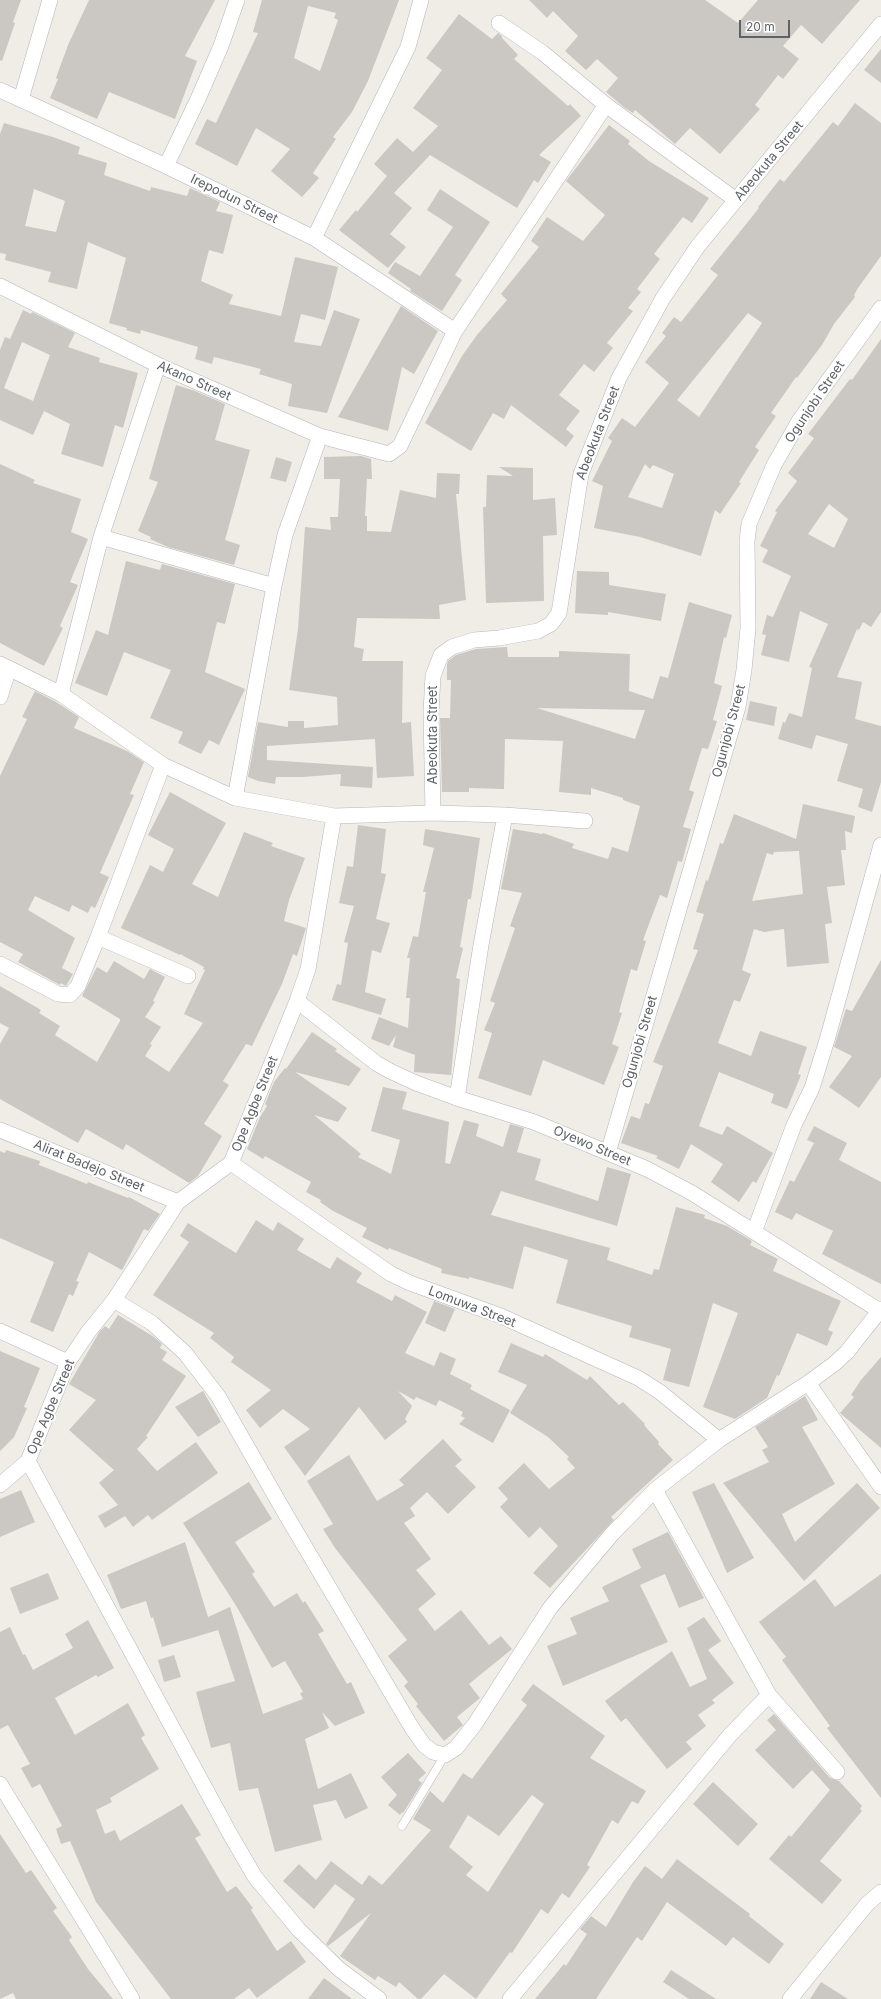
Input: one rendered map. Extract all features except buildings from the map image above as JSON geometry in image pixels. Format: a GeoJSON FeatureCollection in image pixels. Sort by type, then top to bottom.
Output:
{"type":"FeatureCollection","features":[{"type":"Feature","properties":{"kind":"street"},"geometry":{"type":"LineString","coordinates":[[21,99],[50,0]]}},
{"type":"Feature","properties":{"kind":"street"},"geometry":{"type":"LineString","coordinates":[[166,166],[221,46],[237,0]]}},
{"type":"Feature","properties":{"kind":"street"},"geometry":{"type":"LineString","coordinates":[[314,238],[408,47],[421,0]]}},
{"type":"Feature","properties":{"kind":"street"},"geometry":{"type":"LineString","coordinates":[[499,23],[543,53],[606,106],[736,200]]}},
{"type":"Feature","properties":{"kind":"street","name":"Abeokuta Street"},"geometry":{"type":"LineString","coordinates":[[433,813],[431,712],[433,676],[441,655],[452,647],[474,640],[499,638],[538,631],[551,624],[559,613],[575,503],[581,474],[619,378],[663,298],[698,246],[879,31]]}},
{"type":"Feature","properties":{"kind":"street","name":"Irepodun Street"},"geometry":{"type":"LineString","coordinates":[[0,90],[166,166],[314,238],[456,331]]}},
{"type":"Feature","properties":{"kind":"street"},"geometry":{"type":"LineString","coordinates":[[456,331],[606,106]]}},
{"type":"Feature","properties":{"kind":"street","name":"Akano Street"},"geometry":{"type":"LineString","coordinates":[[0,286],[158,365],[320,436],[389,454],[396,450],[456,331]]}},
{"type":"Feature","properties":{"kind":"street","name":"Ogunjobi Street"},"geometry":{"type":"LineString","coordinates":[[608,1153],[738,707],[744,670],[748,628],[747,541],[750,524],[774,465],[800,420],[881,308]]}},
{"type":"Feature","properties":{"kind":"street"},"geometry":{"type":"LineString","coordinates":[[61,694],[101,537],[158,365]]}},
{"type":"Feature","properties":{"kind":"street"},"geometry":{"type":"LineString","coordinates":[[235,798],[274,586],[285,535],[320,436]]}},
{"type":"Feature","properties":{"kind":"street"},"geometry":{"type":"LineString","coordinates":[[101,537],[274,586]]}},
{"type":"Feature","properties":{"kind":"street"},"geometry":{"type":"LineString","coordinates":[[0,697],[4,666],[61,694],[163,765],[235,798],[334,816],[433,813],[505,815],[585,821]]}},
{"type":"Feature","properties":{"kind":"street"},"geometry":{"type":"LineString","coordinates":[[0,964],[58,994],[70,995],[78,986],[163,765]]}},
{"type":"Feature","properties":{"kind":"street"},"geometry":{"type":"LineString","coordinates":[[457,1098],[481,945],[505,815]]}},
{"type":"Feature","properties":{"kind":"street","name":"Ope Agbe Street"},"geometry":{"type":"LineString","coordinates":[[0,1485],[28,1461],[68,1362],[89,1331],[114,1300],[178,1202],[231,1163],[297,1001],[308,968],[334,816]]}},
{"type":"Feature","properties":{"kind":"street"},"geometry":{"type":"LineString","coordinates":[[754,1232],[794,1125],[812,1088],[828,1040],[881,845]]}},
{"type":"Feature","properties":{"kind":"street"},"geometry":{"type":"LineString","coordinates":[[98,937],[188,976]]}},
{"type":"Feature","properties":{"kind":"street","name":"Oyewo Street"},"geometry":{"type":"LineString","coordinates":[[297,1001],[376,1063],[402,1078],[457,1098],[534,1122],[647,1168],[692,1193],[880,1310]]}},
{"type":"Feature","properties":{"kind":"street","name":"Alirat Badejo Street"},"geometry":{"type":"LineString","coordinates":[[0,1130],[178,1202]]}},
{"type":"Feature","properties":{"kind":"street","name":"Lomuwa Street"},"geometry":{"type":"LineString","coordinates":[[231,1163],[391,1274],[410,1283],[500,1316],[638,1378],[660,1392],[719,1440]]}},
{"type":"Feature","properties":{"kind":"street"},"geometry":{"type":"LineString","coordinates":[[114,1300],[152,1323],[185,1353],[218,1396],[269,1486],[412,1728],[424,1745],[433,1752],[445,1755],[456,1748],[475,1724],[550,1608],[612,1534],[655,1490],[719,1440],[808,1383],[847,1352],[880,1310]]}},
{"type":"Feature","properties":{"kind":"street"},"geometry":{"type":"LineString","coordinates":[[0,1331],[68,1362]]}},
{"type":"Feature","properties":{"kind":"street"},"geometry":{"type":"LineString","coordinates":[[808,1383],[881,1486]]}},
{"type":"Feature","properties":{"kind":"street"},"geometry":{"type":"LineString","coordinates":[[28,1461],[230,1834],[256,1877],[298,1930],[339,1969],[379,1999]]}},
{"type":"Feature","properties":{"kind":"street"},"geometry":{"type":"LineString","coordinates":[[655,1490],[769,1695],[837,1772]]}},
{"type":"Feature","properties":{"kind":"street"},"geometry":{"type":"LineString","coordinates":[[510,1999],[730,1735],[769,1695]]}},
{"type":"Feature","properties":{"kind":"street"},"geometry":{"type":"LineString","coordinates":[[0,1784],[132,1999]]}},
{"type":"Feature","properties":{"kind":"street"},"geometry":{"type":"LineString","coordinates":[[790,1999],[863,1910],[881,1892]]}},
{"type":"Feature","properties":{"kind":"lane"},"geometry":{"type":"LineString","coordinates":[[402,1826],[445,1755]]}}]}
